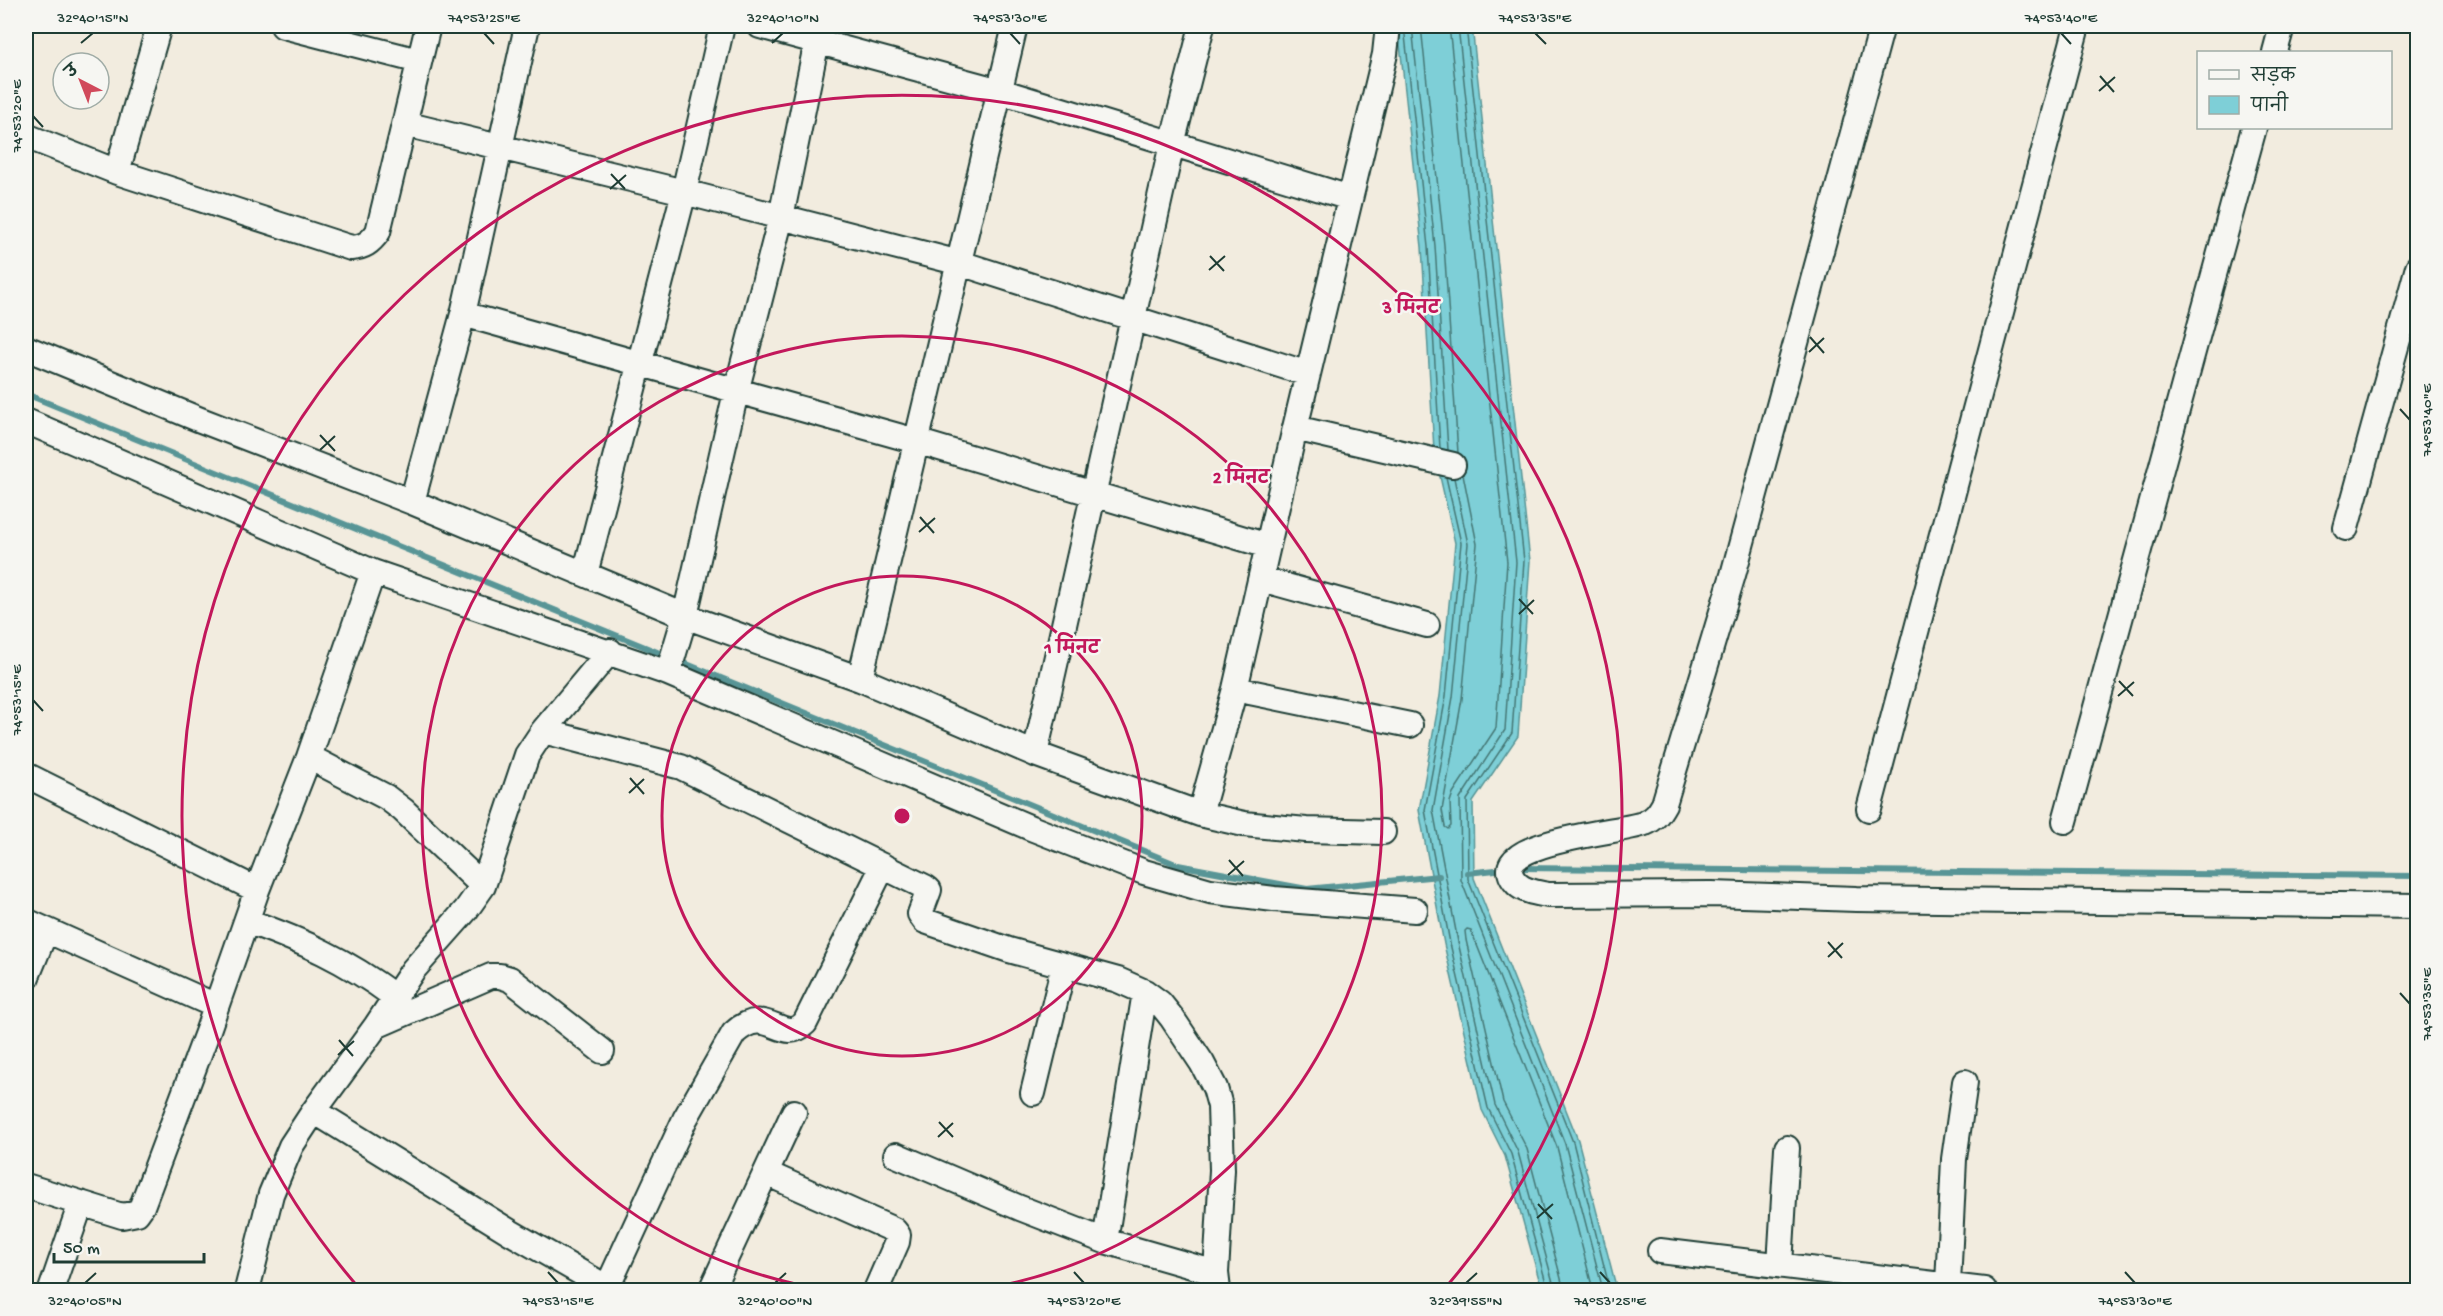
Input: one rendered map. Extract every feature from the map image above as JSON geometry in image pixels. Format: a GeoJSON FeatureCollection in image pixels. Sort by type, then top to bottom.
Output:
{"type":"FeatureCollection","features":[{"type":"Feature","properties":{"kind":"street"},"geometry":{"type":"LineString","coordinates":[[117,172],[159,26]]}},
{"type":"Feature","properties":{"kind":"street"},"geometry":{"type":"LineString","coordinates":[[284,26],[339,33],[419,61]]}},
{"type":"Feature","properties":{"kind":"street"},"geometry":{"type":"LineString","coordinates":[[26,136],[117,172],[351,248],[362,247],[372,241],[378,232],[428,26]]}},
{"type":"Feature","properties":{"kind":"street"},"geometry":{"type":"LineString","coordinates":[[412,502],[463,314],[527,26]]}},
{"type":"Feature","properties":{"kind":"street"},"geometry":{"type":"LineString","coordinates":[[585,574],[684,192],[722,26]]}},
{"type":"Feature","properties":{"kind":"street"},"geometry":{"type":"LineString","coordinates":[[760,26],[818,34],[1350,198]]}},
{"type":"Feature","properties":{"kind":"street"},"geometry":{"type":"LineString","coordinates":[[860,679],[1015,26]]}},
{"type":"Feature","properties":{"kind":"street"},"geometry":{"type":"LineString","coordinates":[[1035,754],[1172,144],[1202,26]]}},
{"type":"Feature","properties":{"kind":"street"},"geometry":{"type":"LineString","coordinates":[[1200,814],[1235,689],[1294,428],[1385,54],[1388,26]]}},
{"type":"Feature","properties":{"kind":"street"},"geometry":{"type":"LineString","coordinates":[[1882,26],[1733,575],[1664,804],[1657,816],[1634,828],[1553,841],[1529,849],[1512,865],[1518,884],[1548,895],[1712,894],[1856,899],[2418,906]]}},
{"type":"Feature","properties":{"kind":"street"},"geometry":{"type":"LineString","coordinates":[[1869,809],[2077,26]]}},
{"type":"Feature","properties":{"kind":"street"},"geometry":{"type":"LineString","coordinates":[[2275,51],[2282,26]]}},
{"type":"Feature","properties":{"kind":"street"},"geometry":{"type":"LineString","coordinates":[[670,668],[682,626],[736,392],[781,217],[818,34]]}},
{"type":"Feature","properties":{"kind":"street"},"geometry":{"type":"LineString","coordinates":[[405,124],[684,192],[960,263],[1308,374]]}},
{"type":"Feature","properties":{"kind":"street"},"geometry":{"type":"LineString","coordinates":[[2065,821],[2254,129]]}},
{"type":"Feature","properties":{"kind":"street"},"geometry":{"type":"LineString","coordinates":[[2346,528],[2418,267]]}},
{"type":"Feature","properties":{"kind":"street"},"geometry":{"type":"LineString","coordinates":[[463,314],[916,441],[1268,546]]}},
{"type":"Feature","properties":{"kind":"street"},"geometry":{"type":"LineString","coordinates":[[26,348],[198,419],[412,502],[585,574],[682,626],[860,679],[1035,754],[1200,814],[1254,825],[1306,830],[1383,832]]}},
{"type":"Feature","properties":{"kind":"street"},"geometry":{"type":"LineString","coordinates":[[26,421],[373,572],[610,651],[670,668],[1031,828],[1165,879],[1210,891],[1274,899],[1415,910]]}},
{"type":"Feature","properties":{"kind":"street"},"geometry":{"type":"LineString","coordinates":[[1294,428],[1453,465]]}},
{"type":"Feature","properties":{"kind":"street"},"geometry":{"type":"LineString","coordinates":[[26,1186],[122,1216],[137,1213],[142,1206],[257,890],[309,757],[373,572]]}},
{"type":"Feature","properties":{"kind":"street"},"geometry":{"type":"LineString","coordinates":[[1261,579],[1427,625]]}},
{"type":"Feature","properties":{"kind":"street"},"geometry":{"type":"LineString","coordinates":[[247,1290],[271,1194],[278,1172],[291,1146],[413,970],[466,910],[483,886],[527,755],[543,731],[610,651]]}},
{"type":"Feature","properties":{"kind":"street"},"geometry":{"type":"LineString","coordinates":[[1235,689],[1410,725]]}},
{"type":"Feature","properties":{"kind":"street"},"geometry":{"type":"LineString","coordinates":[[543,731],[681,767],[884,866],[928,890],[920,914],[925,921],[1009,950],[1118,980],[1145,992],[1160,1003],[1187,1038],[1215,1088],[1220,1106],[1222,1170],[1217,1282],[1020,1208],[896,1155]]}},
{"type":"Feature","properties":{"kind":"street"},"geometry":{"type":"LineString","coordinates":[[309,757],[386,797],[403,810],[483,886]]}},
{"type":"Feature","properties":{"kind":"street"},"geometry":{"type":"LineString","coordinates":[[26,775],[257,890]]}},
{"type":"Feature","properties":{"kind":"street"},"geometry":{"type":"LineString","coordinates":[[314,1111],[510,1232],[609,1289],[685,1119],[734,1033],[744,1024],[755,1020],[792,1031],[799,1029],[805,1023],[884,866]]}},
{"type":"Feature","properties":{"kind":"street"},"geometry":{"type":"LineString","coordinates":[[247,921],[305,942],[339,959],[394,996]]}},
{"type":"Feature","properties":{"kind":"street"},"geometry":{"type":"LineString","coordinates":[[26,980],[36,926],[216,1006]]}},
{"type":"Feature","properties":{"kind":"street"},"geometry":{"type":"LineString","coordinates":[[1033,1093],[1065,965]]}},
{"type":"Feature","properties":{"kind":"street"},"geometry":{"type":"LineString","coordinates":[[376,1026],[491,976],[500,976],[510,979],[602,1051]]}},
{"type":"Feature","properties":{"kind":"street"},"geometry":{"type":"LineString","coordinates":[[1105,1241],[1145,992]]}},
{"type":"Feature","properties":{"kind":"street"},"geometry":{"type":"LineString","coordinates":[[1948,1284],[1954,1159],[1965,1082]]}},
{"type":"Feature","properties":{"kind":"street"},"geometry":{"type":"LineString","coordinates":[[711,1290],[794,1112]]}},
{"type":"Feature","properties":{"kind":"street"},"geometry":{"type":"LineString","coordinates":[[1780,1265],[1786,1148]]}},
{"type":"Feature","properties":{"kind":"street"},"geometry":{"type":"LineString","coordinates":[[766,1173],[894,1230],[898,1235],[897,1242],[876,1290]]}},
{"type":"Feature","properties":{"kind":"street"},"geometry":{"type":"LineString","coordinates":[[51,1290],[81,1203]]}},
{"type":"Feature","properties":{"kind":"street"},"geometry":{"type":"LineString","coordinates":[[1660,1251],[1780,1265],[1805,1279],[1948,1284],[1984,1290]]}},
{"type":"Feature","properties":{"kind":"water"},"geometry":{"type":"Polygon","coordinates":[[[1398,26],[1472,26],[1530,561],[1518,736],[1473,802],[1474,878],[1578,1140],[1617,1290],[1542,1290],[1505,1156],[1482,1110],[1444,944],[1419,810],[1440,696],[1455,543],[1434,450],[1422,247],[1398,26]]]}},
{"type":"Feature","properties":{"kind":"waterway"},"geometry":{"type":"LineString","coordinates":[[26,394],[667,656]]}},
{"type":"Feature","properties":{"kind":"waterway"},"geometry":{"type":"LineString","coordinates":[[677,660],[1178,865],[1307,889],[1439,876]]}},
{"type":"Feature","properties":{"kind":"waterway"},"geometry":{"type":"LineString","coordinates":[[1518,868],[2418,876]]}},
{"type":"Feature","properties":{"kind":"waterway"},"geometry":{"type":"LineString","coordinates":[[1467,873],[1505,869]]}}]}
